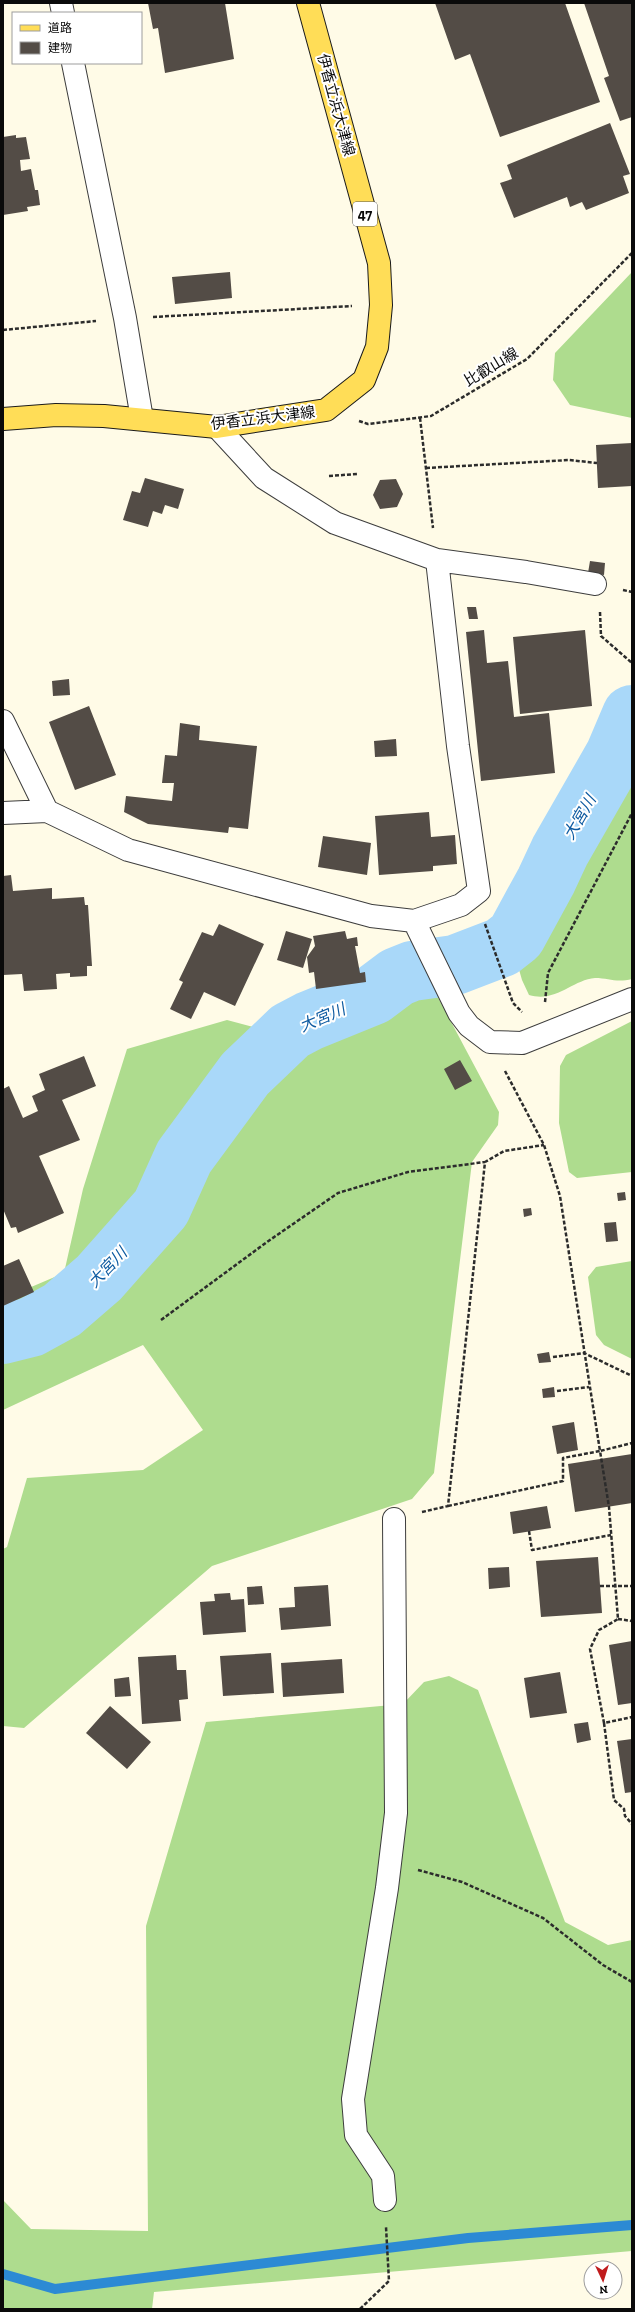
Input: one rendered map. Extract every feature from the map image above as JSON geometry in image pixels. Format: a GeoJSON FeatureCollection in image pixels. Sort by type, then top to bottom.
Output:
{"type":"FeatureCollection","features":[{"type":"Feature","properties":{"kind":"main road","name":"伊香立浜大津線"},"geometry":{"type":"LineString","coordinates":[[3,419],[56,415],[104,416],[216,428],[326,410],[364,380],[377,347],[382,305],[379,263],[308,3]]}},
{"type":"Feature","properties":{"kind":"street"},"geometry":{"type":"LineString","coordinates":[[73,64],[125,318],[142,419]]}},
{"type":"Feature","properties":{"kind":"street"},"geometry":{"type":"LineString","coordinates":[[216,428],[264,478],[335,523],[437,560],[526,572],[595,584]]}},
{"type":"Feature","properties":{"kind":"street"},"geometry":{"type":"LineString","coordinates":[[3,813],[46,811],[128,850],[371,916],[414,921],[461,905],[479,891],[458,746],[437,560]]}},
{"type":"Feature","properties":{"kind":"street"},"geometry":{"type":"LineString","coordinates":[[3,721],[46,811]]}},
{"type":"Feature","properties":{"kind":"street"},"geometry":{"type":"LineString","coordinates":[[414,921],[459,1013],[469,1026],[490,1042],[522,1043],[632,999]]}},
{"type":"Feature","properties":{"kind":"street"},"geometry":{"type":"LineString","coordinates":[[385,2200],[383,2176],[356,2135],[354,2099],[396,1813],[394,1519]]}},
{"type":"Feature","properties":{"kind":"path","name":"比叡山線"},"geometry":{"type":"LineString","coordinates":[[326,410],[368,424],[431,416],[527,359],[632,252]]}},
{"type":"Feature","properties":{"kind":"path"},"geometry":{"type":"LineString","coordinates":[[3,330],[125,318],[382,305]]}},
{"type":"Feature","properties":{"kind":"path"},"geometry":{"type":"LineString","coordinates":[[420,418],[437,560]]}},
{"type":"Feature","properties":{"kind":"path"},"geometry":{"type":"LineString","coordinates":[[426,468],[569,460],[597,464]]}},
{"type":"Feature","properties":{"kind":"path"},"geometry":{"type":"LineString","coordinates":[[329,476],[357,474]]}},
{"type":"Feature","properties":{"kind":"path"},"geometry":{"type":"LineString","coordinates":[[600,607],[601,636],[632,663]]}},
{"type":"Feature","properties":{"kind":"path"},"geometry":{"type":"LineString","coordinates":[[543,1035],[548,973],[632,813]]}},
{"type":"Feature","properties":{"kind":"path"},"geometry":{"type":"LineString","coordinates":[[487,929],[513,1003],[543,1035]]}},
{"type":"Feature","properties":{"kind":"path"},"geometry":{"type":"LineString","coordinates":[[490,1042],[544,1145],[560,1196],[600,1451],[611,1535],[618,1619]]}},
{"type":"Feature","properties":{"kind":"path"},"geometry":{"type":"LineString","coordinates":[[161,1320],[267,1242],[338,1193],[408,1172],[485,1162],[504,1151],[544,1145]]}},
{"type":"Feature","properties":{"kind":"path"},"geometry":{"type":"LineString","coordinates":[[448,1506],[485,1162]]}},
{"type":"Feature","properties":{"kind":"path"},"geometry":{"type":"LineString","coordinates":[[553,1357],[584,1352],[632,1376]]}},
{"type":"Feature","properties":{"kind":"path"},"geometry":{"type":"LineString","coordinates":[[557,1391],[589,1386]]}},
{"type":"Feature","properties":{"kind":"path"},"geometry":{"type":"LineString","coordinates":[[394,1519],[563,1481],[563,1458],[632,1443]]}},
{"type":"Feature","properties":{"kind":"path"},"geometry":{"type":"LineString","coordinates":[[529,1531],[532,1550],[611,1535]]}},
{"type":"Feature","properties":{"kind":"path"},"geometry":{"type":"LineString","coordinates":[[600,1586],[632,1586]]}},
{"type":"Feature","properties":{"kind":"path"},"geometry":{"type":"LineString","coordinates":[[632,1621],[618,1619],[599,1630],[590,1649],[604,1724],[614,1800],[624,1809],[625,1816],[632,1824]]}},
{"type":"Feature","properties":{"kind":"path"},"geometry":{"type":"LineString","coordinates":[[604,1724],[632,1717]]}},
{"type":"Feature","properties":{"kind":"path"},"geometry":{"type":"LineString","coordinates":[[390,1862],[462,1882],[543,1918],[603,1965],[632,1982]]}},
{"type":"Feature","properties":{"kind":"path"},"geometry":{"type":"LineString","coordinates":[[360,2309],[388,2281],[385,2200]]}},
{"type":"Feature","properties":{"kind":"green space"},"geometry":{"type":"Polygon","coordinates":[[[632,272],[632,418],[570,405],[553,380],[555,353],[632,272]]]}},
{"type":"Feature","properties":{"kind":"green space"},"geometry":{"type":"Polygon","coordinates":[[[632,750],[632,979],[617,980],[595,978],[579,983],[556,994],[539,997],[529,995],[522,980],[518,966],[521,957],[545,926],[569,883],[575,853],[583,832],[624,772],[632,750]]]}},
{"type":"Feature","properties":{"kind":"green space"},"geometry":{"type":"Polygon","coordinates":[[[418,981],[432,986],[499,1112],[498,1125],[472,1162],[434,1473],[412,1499],[212,1566],[24,1728],[3,1726],[3,1549],[7,1547],[27,1478],[143,1470],[203,1430],[143,1345],[3,1410],[3,1299],[64,1273],[83,1189],[127,1049],[227,1020],[301,1040],[362,1014],[391,995],[418,981]]]}},
{"type":"Feature","properties":{"kind":"green space"},"geometry":{"type":"Polygon","coordinates":[[[632,1021],[632,1172],[577,1178],[569,1172],[559,1123],[560,1066],[566,1055],[632,1021]]]}},
{"type":"Feature","properties":{"kind":"green space"},"geometry":{"type":"Polygon","coordinates":[[[632,1261],[632,1359],[604,1345],[596,1335],[588,1277],[596,1267],[632,1261]]]}},
{"type":"Feature","properties":{"kind":"green space"},"geometry":{"type":"Polygon","coordinates":[[[449,1676],[478,1690],[565,1922],[608,1945],[632,1940],[632,2251],[154,2292],[152,2309],[3,2309],[3,2200],[31,2229],[148,2231],[146,1926],[206,1722],[403,1704],[424,1682],[449,1676]]]}},
{"type":"Feature","properties":{"kind":"building"},"geometry":{"type":"Polygon","coordinates":[[[148,3],[225,3],[234,59],[165,73],[158,28],[153,29],[148,3]]]}},
{"type":"Feature","properties":{"kind":"building"},"geometry":{"type":"Polygon","coordinates":[[[435,3],[565,3],[600,102],[500,137],[470,54],[455,60],[435,3]]]}},
{"type":"Feature","properties":{"kind":"building"},"geometry":{"type":"Polygon","coordinates":[[[584,3],[632,3],[632,117],[620,121],[604,78],[609,76],[584,3]]]}},
{"type":"Feature","properties":{"kind":"building"},"geometry":{"type":"Polygon","coordinates":[[[610,123],[630,174],[623,176],[629,193],[586,210],[582,202],[570,207],[567,197],[514,218],[500,183],[512,179],[507,165],[610,123]]]}},
{"type":"Feature","properties":{"kind":"building"},"geometry":{"type":"Polygon","coordinates":[[[16,135],[16,138],[26,137],[30,159],[20,160],[21,171],[31,169],[35,190],[38,190],[40,205],[27,207],[28,211],[3,215],[3,137],[16,135]]]}},
{"type":"Feature","properties":{"kind":"building"},"geometry":{"type":"Polygon","coordinates":[[[230,272],[232,298],[175,304],[172,277],[230,272]]]}},
{"type":"Feature","properties":{"kind":"building"},"geometry":{"type":"Polygon","coordinates":[[[632,443],[632,486],[598,488],[596,445],[632,443]]]}},
{"type":"Feature","properties":{"kind":"building"},"geometry":{"type":"Polygon","coordinates":[[[145,478],[184,489],[178,509],[165,505],[162,514],[153,511],[148,527],[123,520],[132,491],[140,493],[145,478]]]}},
{"type":"Feature","properties":{"kind":"building"},"geometry":{"type":"Polygon","coordinates":[[[396,479],[403,494],[397,507],[380,509],[373,495],[380,480],[396,479]]]}},
{"type":"Feature","properties":{"kind":"building"},"geometry":{"type":"Polygon","coordinates":[[[590,561],[605,563],[604,575],[588,573],[590,561]]]}},
{"type":"Feature","properties":{"kind":"building"},"geometry":{"type":"Polygon","coordinates":[[[467,607],[476,607],[478,619],[469,619],[467,607]]]}},
{"type":"Feature","properties":{"kind":"building"},"geometry":{"type":"Polygon","coordinates":[[[484,630],[487,663],[508,661],[514,717],[549,713],[555,773],[481,781],[466,632],[484,630]]]}},
{"type":"Feature","properties":{"kind":"building"},"geometry":{"type":"Polygon","coordinates":[[[585,630],[592,706],[520,714],[513,637],[585,630]]]}},
{"type":"Feature","properties":{"kind":"building"},"geometry":{"type":"Polygon","coordinates":[[[69,679],[70,695],[53,696],[52,681],[69,679]]]}},
{"type":"Feature","properties":{"kind":"building"},"geometry":{"type":"Polygon","coordinates":[[[89,706],[116,775],[75,790],[49,722],[89,706]]]}},
{"type":"Feature","properties":{"kind":"building"},"geometry":{"type":"Polygon","coordinates":[[[180,723],[200,726],[199,740],[257,746],[248,829],[229,827],[228,833],[148,824],[124,812],[126,796],[172,801],[174,783],[162,783],[165,755],[177,756],[180,723]]]}},
{"type":"Feature","properties":{"kind":"building"},"geometry":{"type":"Polygon","coordinates":[[[396,739],[397,756],[375,757],[374,741],[396,739]]]}},
{"type":"Feature","properties":{"kind":"building"},"geometry":{"type":"Polygon","coordinates":[[[429,812],[431,837],[455,835],[457,864],[433,866],[433,871],[379,875],[375,816],[429,812]]]}},
{"type":"Feature","properties":{"kind":"building"},"geometry":{"type":"Polygon","coordinates":[[[323,836],[371,843],[367,875],[318,867],[323,836]]]}},
{"type":"Feature","properties":{"kind":"building"},"geometry":{"type":"Polygon","coordinates":[[[11,875],[13,891],[52,888],[52,899],[84,897],[85,905],[88,905],[92,966],[87,966],[87,976],[70,977],[70,973],[56,974],[57,989],[24,991],[22,974],[3,975],[3,876],[11,875]]]}},
{"type":"Feature","properties":{"kind":"building"},"geometry":{"type":"Polygon","coordinates":[[[219,924],[264,944],[235,1006],[204,992],[191,1019],[170,1009],[183,982],[179,980],[202,932],[213,936],[219,924]]]}},
{"type":"Feature","properties":{"kind":"building"},"geometry":{"type":"Polygon","coordinates":[[[286,931],[312,939],[303,968],[277,960],[286,931]]]}},
{"type":"Feature","properties":{"kind":"building"},"geometry":{"type":"Polygon","coordinates":[[[345,931],[347,939],[357,937],[358,946],[355,946],[360,973],[365,972],[366,982],[316,989],[314,972],[309,973],[307,957],[315,946],[313,936],[345,931]]]}},
{"type":"Feature","properties":{"kind":"building"},"geometry":{"type":"Polygon","coordinates":[[[84,1056],[96,1086],[62,1100],[80,1140],[39,1156],[64,1213],[18,1233],[16,1227],[11,1228],[3,1209],[3,1089],[9,1086],[23,1118],[38,1111],[32,1096],[45,1090],[39,1074],[84,1056]]]}},
{"type":"Feature","properties":{"kind":"building"},"geometry":{"type":"Polygon","coordinates":[[[460,1060],[472,1081],[455,1090],[444,1069],[460,1060]]]}},
{"type":"Feature","properties":{"kind":"building"},"geometry":{"type":"Polygon","coordinates":[[[625,1192],[626,1200],[618,1201],[617,1193],[625,1192]]]}},
{"type":"Feature","properties":{"kind":"building"},"geometry":{"type":"Polygon","coordinates":[[[531,1208],[532,1215],[524,1217],[523,1209],[531,1208]]]}},
{"type":"Feature","properties":{"kind":"building"},"geometry":{"type":"Polygon","coordinates":[[[616,1222],[618,1241],[606,1242],[604,1223],[616,1222]]]}},
{"type":"Feature","properties":{"kind":"building"},"geometry":{"type":"Polygon","coordinates":[[[19,1259],[34,1292],[3,1306],[3,1266],[19,1259]]]}},
{"type":"Feature","properties":{"kind":"building"},"geometry":{"type":"Polygon","coordinates":[[[549,1352],[551,1362],[539,1363],[537,1354],[549,1352]]]}},
{"type":"Feature","properties":{"kind":"building"},"geometry":{"type":"Polygon","coordinates":[[[554,1387],[555,1397],[543,1398],[542,1389],[554,1387]]]}},
{"type":"Feature","properties":{"kind":"building"},"geometry":{"type":"Polygon","coordinates":[[[574,1422],[578,1450],[557,1454],[552,1426],[574,1422]]]}},
{"type":"Feature","properties":{"kind":"building"},"geometry":{"type":"Polygon","coordinates":[[[632,1454],[632,1503],[575,1512],[568,1464],[632,1454]]]}},
{"type":"Feature","properties":{"kind":"building"},"geometry":{"type":"Polygon","coordinates":[[[547,1506],[551,1528],[513,1534],[510,1512],[547,1506]]]}},
{"type":"Feature","properties":{"kind":"building"},"geometry":{"type":"Polygon","coordinates":[[[598,1557],[602,1613],[541,1617],[536,1561],[598,1557]]]}},
{"type":"Feature","properties":{"kind":"building"},"geometry":{"type":"Polygon","coordinates":[[[509,1567],[510,1587],[489,1589],[488,1568],[509,1567]]]}},
{"type":"Feature","properties":{"kind":"building"},"geometry":{"type":"Polygon","coordinates":[[[328,1585],[331,1626],[281,1630],[279,1608],[295,1607],[294,1587],[328,1585]]]}},
{"type":"Feature","properties":{"kind":"building"},"geometry":{"type":"Polygon","coordinates":[[[262,1586],[264,1604],[248,1605],[247,1587],[262,1586]]]}},
{"type":"Feature","properties":{"kind":"building"},"geometry":{"type":"Polygon","coordinates":[[[230,1593],[231,1600],[244,1599],[246,1632],[203,1635],[200,1602],[215,1601],[214,1594],[230,1593]]]}},
{"type":"Feature","properties":{"kind":"building"},"geometry":{"type":"Polygon","coordinates":[[[632,1641],[632,1703],[618,1705],[609,1645],[632,1641]]]}},
{"type":"Feature","properties":{"kind":"building"},"geometry":{"type":"Polygon","coordinates":[[[271,1653],[274,1693],[223,1696],[220,1656],[271,1653]]]}},
{"type":"Feature","properties":{"kind":"building"},"geometry":{"type":"Polygon","coordinates":[[[176,1655],[177,1670],[186,1670],[188,1699],[179,1700],[181,1721],[142,1724],[138,1657],[176,1655]]]}},
{"type":"Feature","properties":{"kind":"building"},"geometry":{"type":"Polygon","coordinates":[[[342,1659],[344,1693],[283,1697],[281,1663],[342,1659]]]}},
{"type":"Feature","properties":{"kind":"building"},"geometry":{"type":"Polygon","coordinates":[[[560,1672],[567,1713],[530,1718],[524,1678],[560,1672]]]}},
{"type":"Feature","properties":{"kind":"building"},"geometry":{"type":"Polygon","coordinates":[[[129,1677],[131,1696],[115,1697],[114,1679],[129,1677]]]}},
{"type":"Feature","properties":{"kind":"building"},"geometry":{"type":"Polygon","coordinates":[[[110,1706],[151,1742],[127,1769],[86,1733],[110,1706]]]}},
{"type":"Feature","properties":{"kind":"building"},"geometry":{"type":"Polygon","coordinates":[[[588,1722],[591,1740],[577,1743],[574,1724],[588,1722]]]}},
{"type":"Feature","properties":{"kind":"building"},"geometry":{"type":"Polygon","coordinates":[[[632,1739],[632,1792],[625,1793],[617,1741],[632,1739]]]}},
{"type":"Feature","properties":{"kind":"waterway","name":"大宮川"},"geometry":{"type":"LineString","coordinates":[[3,1334],[31,1327],[62,1310],[99,1278],[161,1208],[184,1157],[245,1074],[290,1031],[309,1021],[373,995],[397,977],[412,971],[455,965],[502,947],[516,936],[546,881],[560,851],[615,755],[632,715]]}},
{"type":"Feature","properties":{"kind":"waterway"},"geometry":{"type":"LineString","coordinates":[[3,2274],[55,2289],[468,2238],[632,2225]]}}]}
